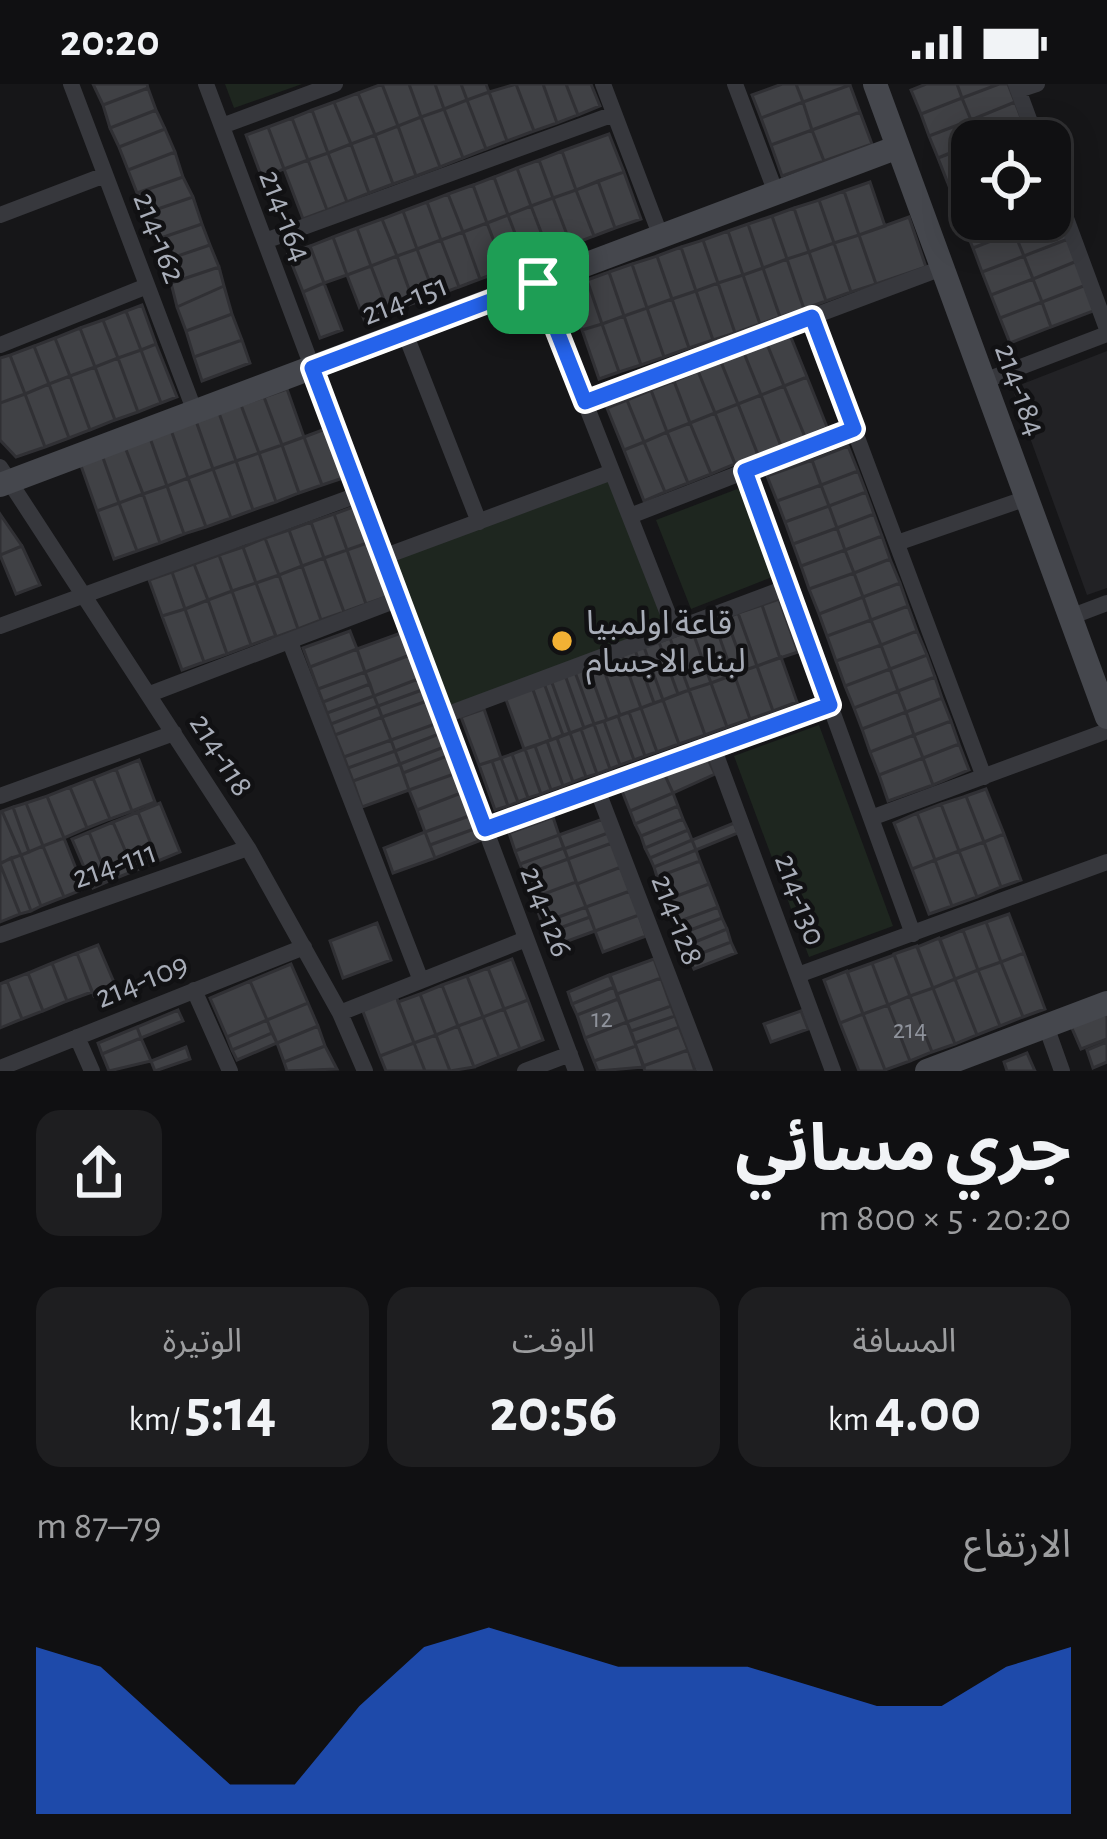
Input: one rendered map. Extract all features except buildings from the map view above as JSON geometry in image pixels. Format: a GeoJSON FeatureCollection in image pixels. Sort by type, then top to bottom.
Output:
{"type":"FeatureCollection","features":[{"type":"Feature","properties":{"kind":"street","name":"214-162"},"geometry":{"type":"LineString","coordinates":[[71,84],[195,412]]}},
{"type":"Feature","properties":{"kind":"street","name":"214-164"},"geometry":{"type":"LineString","coordinates":[[206,84],[312,368]]}},
{"type":"Feature","properties":{"kind":"street"},"geometry":{"type":"LineString","coordinates":[[222,126],[335,84]]}},
{"type":"Feature","properties":{"kind":"street"},"geometry":{"type":"LineString","coordinates":[[603,84],[661,237]]}},
{"type":"Feature","properties":{"kind":"street"},"geometry":{"type":"LineString","coordinates":[[735,84],[776,193]]}},
{"type":"Feature","properties":{"kind":"street","name":"214-184"},"geometry":{"type":"LineString","coordinates":[[875,84],[1107,717]]}},
{"type":"Feature","properties":{"kind":"street"},"geometry":{"type":"LineString","coordinates":[[1029,120],[1017,87],[1037,84]]}},
{"type":"Feature","properties":{"kind":"street"},"geometry":{"type":"LineString","coordinates":[[265,241],[614,114]]}},
{"type":"Feature","properties":{"kind":"street","name":"214-151"},"geometry":{"type":"LineString","coordinates":[[4,478],[195,412],[898,147]]}},
{"type":"Feature","properties":{"kind":"street"},"geometry":{"type":"LineString","coordinates":[[0,215],[105,175]]}},
{"type":"Feature","properties":{"kind":"street"},"geometry":{"type":"LineString","coordinates":[[984,381],[1107,331],[1071,232]]}},
{"type":"Feature","properties":{"kind":"street"},"geometry":{"type":"LineString","coordinates":[[585,402],[943,268]]}},
{"type":"Feature","properties":{"kind":"street"},"geometry":{"type":"LineString","coordinates":[[538,283],[674,629]]}},
{"type":"Feature","properties":{"kind":"street"},"geometry":{"type":"LineString","coordinates":[[0,345],[147,286]]}},
{"type":"Feature","properties":{"kind":"street"},"geometry":{"type":"LineString","coordinates":[[812,317],[984,777]]}},
{"type":"Feature","properties":{"kind":"street"},"geometry":{"type":"LineString","coordinates":[[405,333],[479,522]]}},
{"type":"Feature","properties":{"kind":"street","name":"214-126"},"geometry":{"type":"LineString","coordinates":[[312,368],[573,1062]]}},
{"type":"Feature","properties":{"kind":"street"},"geometry":{"type":"LineString","coordinates":[[630,516],[854,429]]}},
{"type":"Feature","properties":{"kind":"street"},"geometry":{"type":"LineString","coordinates":[[745,471],[913,934]]}},
{"type":"Feature","properties":{"kind":"street"},"geometry":{"type":"LineString","coordinates":[[383,557],[613,472]]}},
{"type":"Feature","properties":{"kind":"street","name":"214-118"},"geometry":{"type":"LineString","coordinates":[[4,478],[87,594],[248,848],[340,1013],[365,1071]]}},
{"type":"Feature","properties":{"kind":"street"},"geometry":{"type":"LineString","coordinates":[[0,626],[360,494]]}},
{"type":"Feature","properties":{"kind":"street"},"geometry":{"type":"LineString","coordinates":[[897,543],[1027,498]]}},
{"type":"Feature","properties":{"kind":"street"},"geometry":{"type":"LineString","coordinates":[[443,716],[788,587]]}},
{"type":"Feature","properties":{"kind":"street"},"geometry":{"type":"LineString","coordinates":[[150,694],[399,599]]}},
{"type":"Feature","properties":{"kind":"street"},"geometry":{"type":"LineString","coordinates":[[1070,617],[1107,603]]}},
{"type":"Feature","properties":{"kind":"street"},"geometry":{"type":"LineString","coordinates":[[290,642],[420,978]]}},
{"type":"Feature","properties":{"kind":"street"},"geometry":{"type":"LineString","coordinates":[[485,829],[830,705]]}},
{"type":"Feature","properties":{"kind":"street"},"geometry":{"type":"LineString","coordinates":[[871,818],[1107,731]]}},
{"type":"Feature","properties":{"kind":"street"},"geometry":{"type":"LineString","coordinates":[[0,796],[174,733]]}},
{"type":"Feature","properties":{"kind":"street","name":"214-130"},"geometry":{"type":"LineString","coordinates":[[713,747],[833,1071]]}},
{"type":"Feature","properties":{"kind":"street","name":"214-128"},"geometry":{"type":"LineString","coordinates":[[597,789],[705,1071]]}},
{"type":"Feature","properties":{"kind":"street","name":"214-111"},"geometry":{"type":"LineString","coordinates":[[0,935],[248,848]]}},
{"type":"Feature","properties":{"kind":"street"},"geometry":{"type":"LineString","coordinates":[[798,975],[1107,862]]}},
{"type":"Feature","properties":{"kind":"street"},"geometry":{"type":"LineString","coordinates":[[340,1013],[526,939]]}},
{"type":"Feature","properties":{"kind":"street","name":"214-109"},"geometry":{"type":"LineString","coordinates":[[0,1068],[304,946]]}},
{"type":"Feature","properties":{"kind":"street"},"geometry":{"type":"LineString","coordinates":[[194,990],[230,1071]]}},
{"type":"Feature","properties":{"kind":"street"},"geometry":{"type":"LineString","coordinates":[[927,1071],[1107,1003]]}},
{"type":"Feature","properties":{"kind":"street"},"geometry":{"type":"LineString","coordinates":[[1046,1026],[1062,1071]]}},
{"type":"Feature","properties":{"kind":"street"},"geometry":{"type":"LineString","coordinates":[[77,1037],[92,1071]]}},
{"type":"Feature","properties":{"kind":"street"},"geometry":{"type":"LineString","coordinates":[[525,1071],[573,1062]]}},
{"type":"Feature","properties":{"kind":"shaded area"},"geometry":{"type":"Polygon","coordinates":[[[225,84],[302,84],[234,108],[225,84]]]}},
{"type":"Feature","properties":{"kind":"shaded area"},"geometry":{"type":"Polygon","coordinates":[[[1107,351],[1107,588],[1087,595],[1012,388],[1107,351]]]}},
{"type":"Feature","properties":{"kind":"shaded area"},"geometry":{"type":"Polygon","coordinates":[[[612,472],[674,629],[443,716],[383,557],[612,472]]]}},
{"type":"Feature","properties":{"kind":"shaded area"},"geometry":{"type":"Polygon","coordinates":[[[745,486],[780,574],[691,609],[656,520],[745,486]]]}},
{"type":"Feature","properties":{"kind":"shaded area"},"geometry":{"type":"Polygon","coordinates":[[[819,725],[893,926],[809,957],[734,756],[819,725]]]}},
{"type":"Feature","properties":{"kind":"place","name":"قاعة اولمبيا لبناء الاجسام"},"geometry":{"type":"Point","coordinates":[562,641]}},
{"type":"Feature","properties":{"kind":"route"},"geometry":{"type":"LineString","coordinates":[[538,283],[585,402],[812,317],[854,429],[745,471],[830,705],[485,829],[312,368],[538,283]]}}]}
